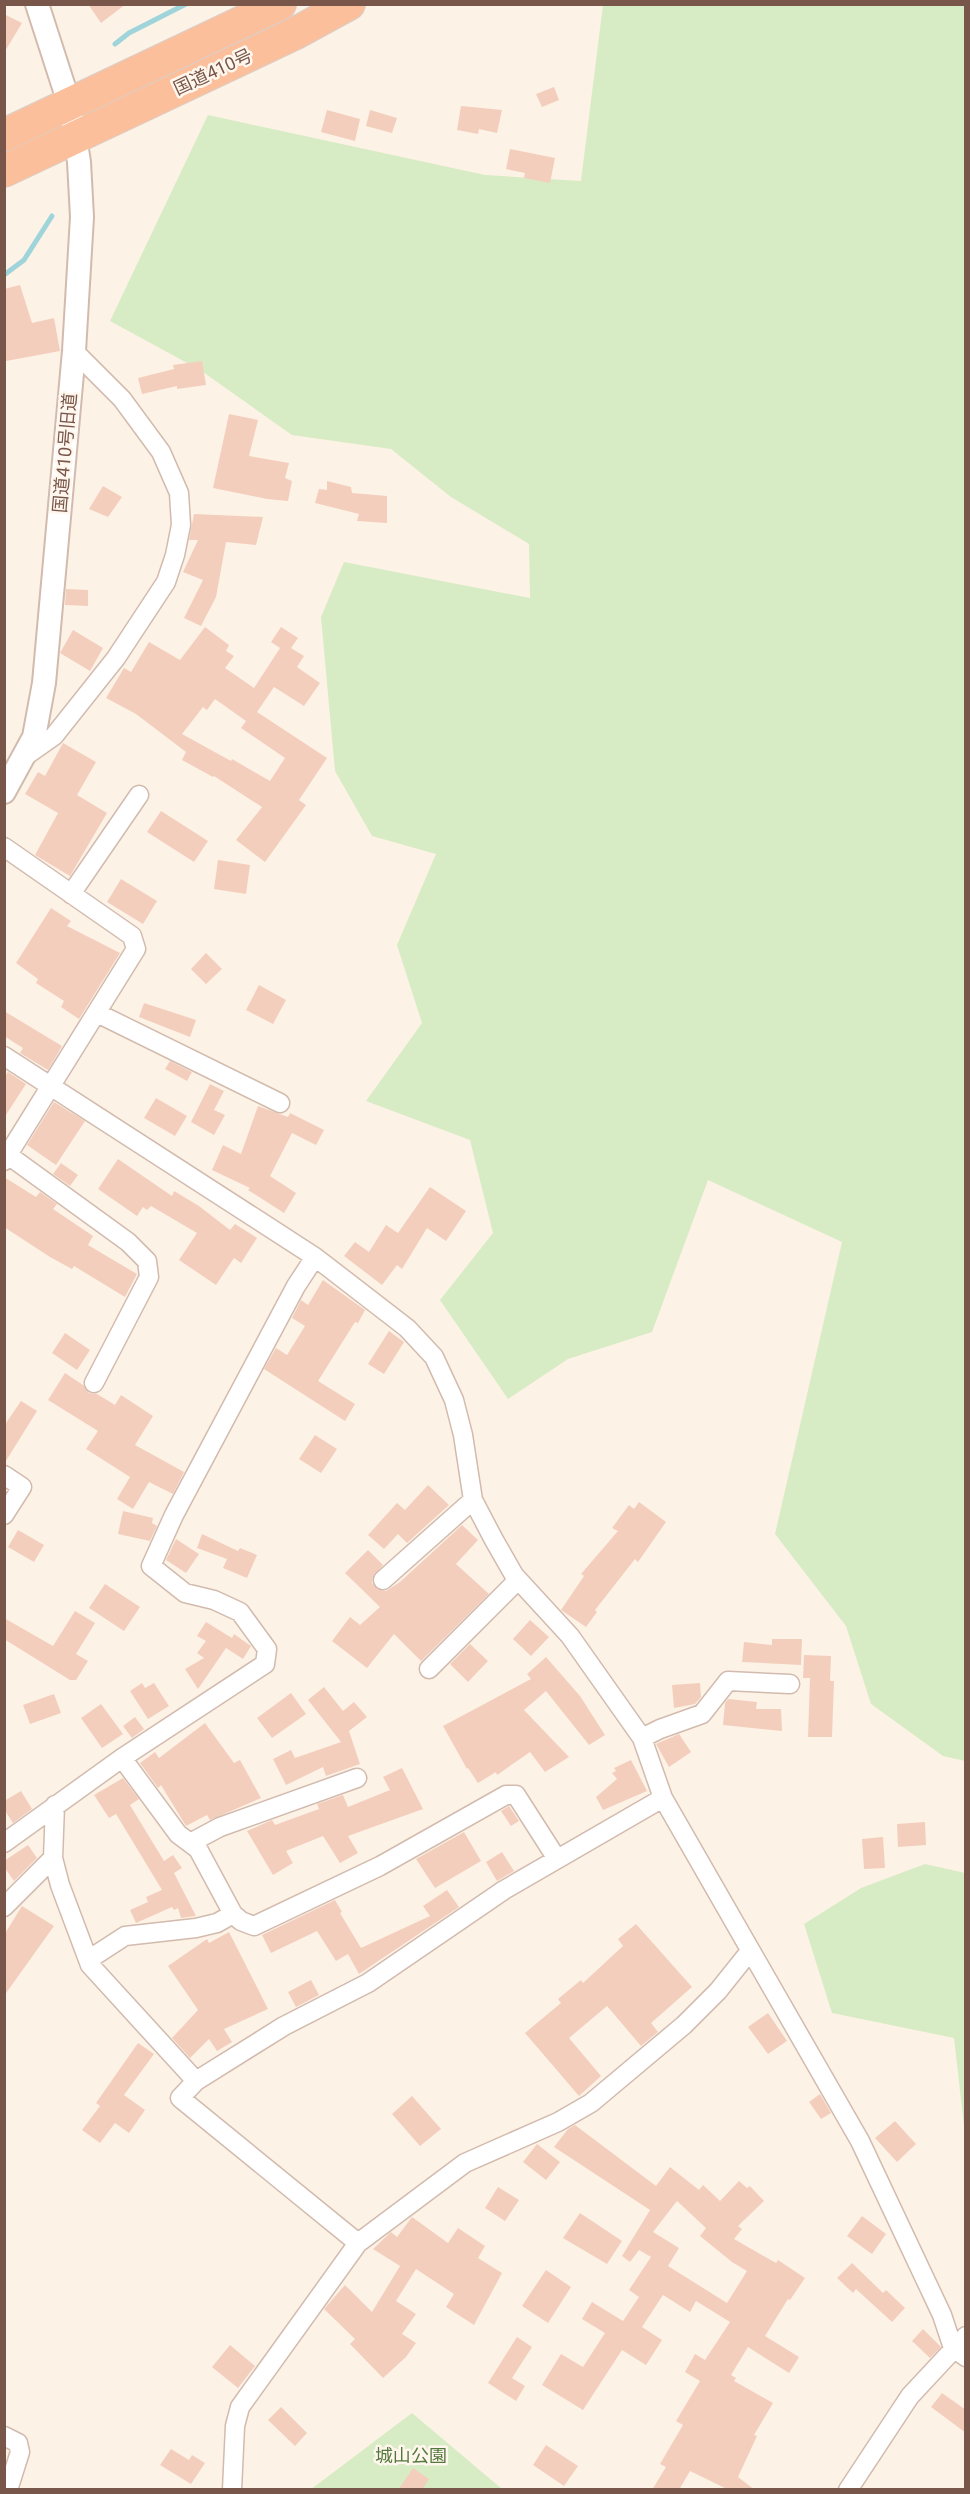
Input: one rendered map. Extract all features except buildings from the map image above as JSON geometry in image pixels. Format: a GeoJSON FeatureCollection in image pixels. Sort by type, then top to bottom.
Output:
{"type":"FeatureCollection","features":[{"type":"Feature","properties":{"kind":"highway","name":"国道410号"},"geometry":{"type":"LineString","coordinates":[[4,135],[70,106],[281,4]]}},
{"type":"Feature","properties":{"kind":"highway","name":"国道410号"},"geometry":{"type":"LineString","coordinates":[[4,171],[76,139],[294,34],[349,4]]}},
{"type":"Feature","properties":{"kind":"street","name":"国道410号旧道"},"geometry":{"type":"LineString","coordinates":[[4,792],[34,737],[44,683],[74,351],[82,217],[76,139],[70,106],[37,4]]}},
{"type":"Feature","properties":{"kind":"street"},"geometry":{"type":"LineString","coordinates":[[281,4],[294,34]]}},
{"type":"Feature","properties":{"kind":"street"},"geometry":{"type":"LineString","coordinates":[[24,757],[54,736],[116,658],[166,582],[175,555],[181,525],[179,493],[160,452],[122,399],[74,351]]}},
{"type":"Feature","properties":{"kind":"street"},"geometry":{"type":"LineString","coordinates":[[71,894],[139,795]]}},
{"type":"Feature","properties":{"kind":"street"},"geometry":{"type":"LineString","coordinates":[[4,847],[132,936],[136,949],[6,1158],[128,1242],[147,1261],[148,1277],[94,1383]]}},
{"type":"Feature","properties":{"kind":"street"},"geometry":{"type":"LineString","coordinates":[[97,1013],[280,1103]]}},
{"type":"Feature","properties":{"kind":"street"},"geometry":{"type":"LineString","coordinates":[[4,1056],[52,1085],[167,1164],[315,1257],[407,1328],[434,1357],[454,1401],[463,1435],[473,1500],[518,1580],[570,1636],[642,1738],[663,1798],[860,2141],[942,2315],[961,2347],[910,2396],[848,2490]]}},
{"type":"Feature","properties":{"kind":"street"},"geometry":{"type":"LineString","coordinates":[[4,1844],[55,1804],[265,1664],[267,1649],[240,1612],[214,1600],[184,1593],[151,1566],[207,1453],[296,1286],[315,1257]]}},
{"type":"Feature","properties":{"kind":"street"},"geometry":{"type":"LineString","coordinates":[[4,1475],[22,1487],[4,1515]]}},
{"type":"Feature","properties":{"kind":"street"},"geometry":{"type":"LineString","coordinates":[[383,1580],[473,1500]]}},
{"type":"Feature","properties":{"kind":"street"},"geometry":{"type":"LineString","coordinates":[[429,1669],[518,1580]]}},
{"type":"Feature","properties":{"kind":"street"},"geometry":{"type":"LineString","coordinates":[[642,1738],[702,1714],[728,1681],[790,1683]]}},
{"type":"Feature","properties":{"kind":"street"},"geometry":{"type":"LineString","coordinates":[[122,1758],[178,1834],[198,1849],[233,1914],[241,1921],[254,1926],[380,1866],[506,1794],[516,1795],[557,1859]]}},
{"type":"Feature","properties":{"kind":"street"},"geometry":{"type":"LineString","coordinates":[[190,1842],[220,1827],[357,1778]]}},
{"type":"Feature","properties":{"kind":"street"},"geometry":{"type":"LineString","coordinates":[[358,2243],[180,2098],[196,2081],[284,2026],[368,1983],[504,1890],[663,1798]]}},
{"type":"Feature","properties":{"kind":"street"},"geometry":{"type":"LineString","coordinates":[[55,1804],[53,1858],[60,1885],[90,1965],[134,2017],[196,2081]]}},
{"type":"Feature","properties":{"kind":"street"},"geometry":{"type":"LineString","coordinates":[[4,1907],[53,1858]]}},
{"type":"Feature","properties":{"kind":"street"},"geometry":{"type":"LineString","coordinates":[[88,1960],[125,1936],[196,1928],[217,1923],[233,1914]]}},
{"type":"Feature","properties":{"kind":"street"},"geometry":{"type":"LineString","coordinates":[[232,2490],[235,2426],[240,2407],[358,2243],[465,2163],[558,2122],[591,2103],[684,2025],[718,1991],[750,1951]]}},
{"type":"Feature","properties":{"kind":"street"},"geometry":{"type":"LineString","coordinates":[[4,2436],[18,2443],[20,2452],[8,2490]]}},
{"type":"Feature","properties":{"kind":"green space"},"geometry":{"type":"Polygon","coordinates":[[[603,5],[965,5],[965,1761],[943,1756],[871,1704],[846,1626],[775,1534],[842,1242],[708,1180],[652,1332],[568,1359],[508,1399],[440,1300],[493,1233],[470,1140],[366,1101],[422,1023],[397,945],[436,854],[372,836],[335,771],[321,617],[344,562],[530,598],[529,544],[451,497],[391,449],[292,435],[200,370],[110,321],[208,115],[485,175],[581,181],[603,5]]]}},
{"type":"Feature","properties":{"kind":"green space"},"geometry":{"type":"Polygon","coordinates":[[[925,1864],[965,1873],[965,2135],[954,2038],[832,2013],[804,1924],[861,1888],[925,1864]]]}},
{"type":"Feature","properties":{"kind":"green space","name":"城山公園"},"geometry":{"type":"Polygon","coordinates":[[[412,2413],[502,2489],[310,2490],[412,2413]]]}},
{"type":"Feature","properties":{"kind":"waterway"},"geometry":{"type":"LineString","coordinates":[[115,44],[129,33],[186,4]]}},
{"type":"Feature","properties":{"kind":"waterway"},"geometry":{"type":"LineString","coordinates":[[4,275],[24,260],[52,216]]}}]}
